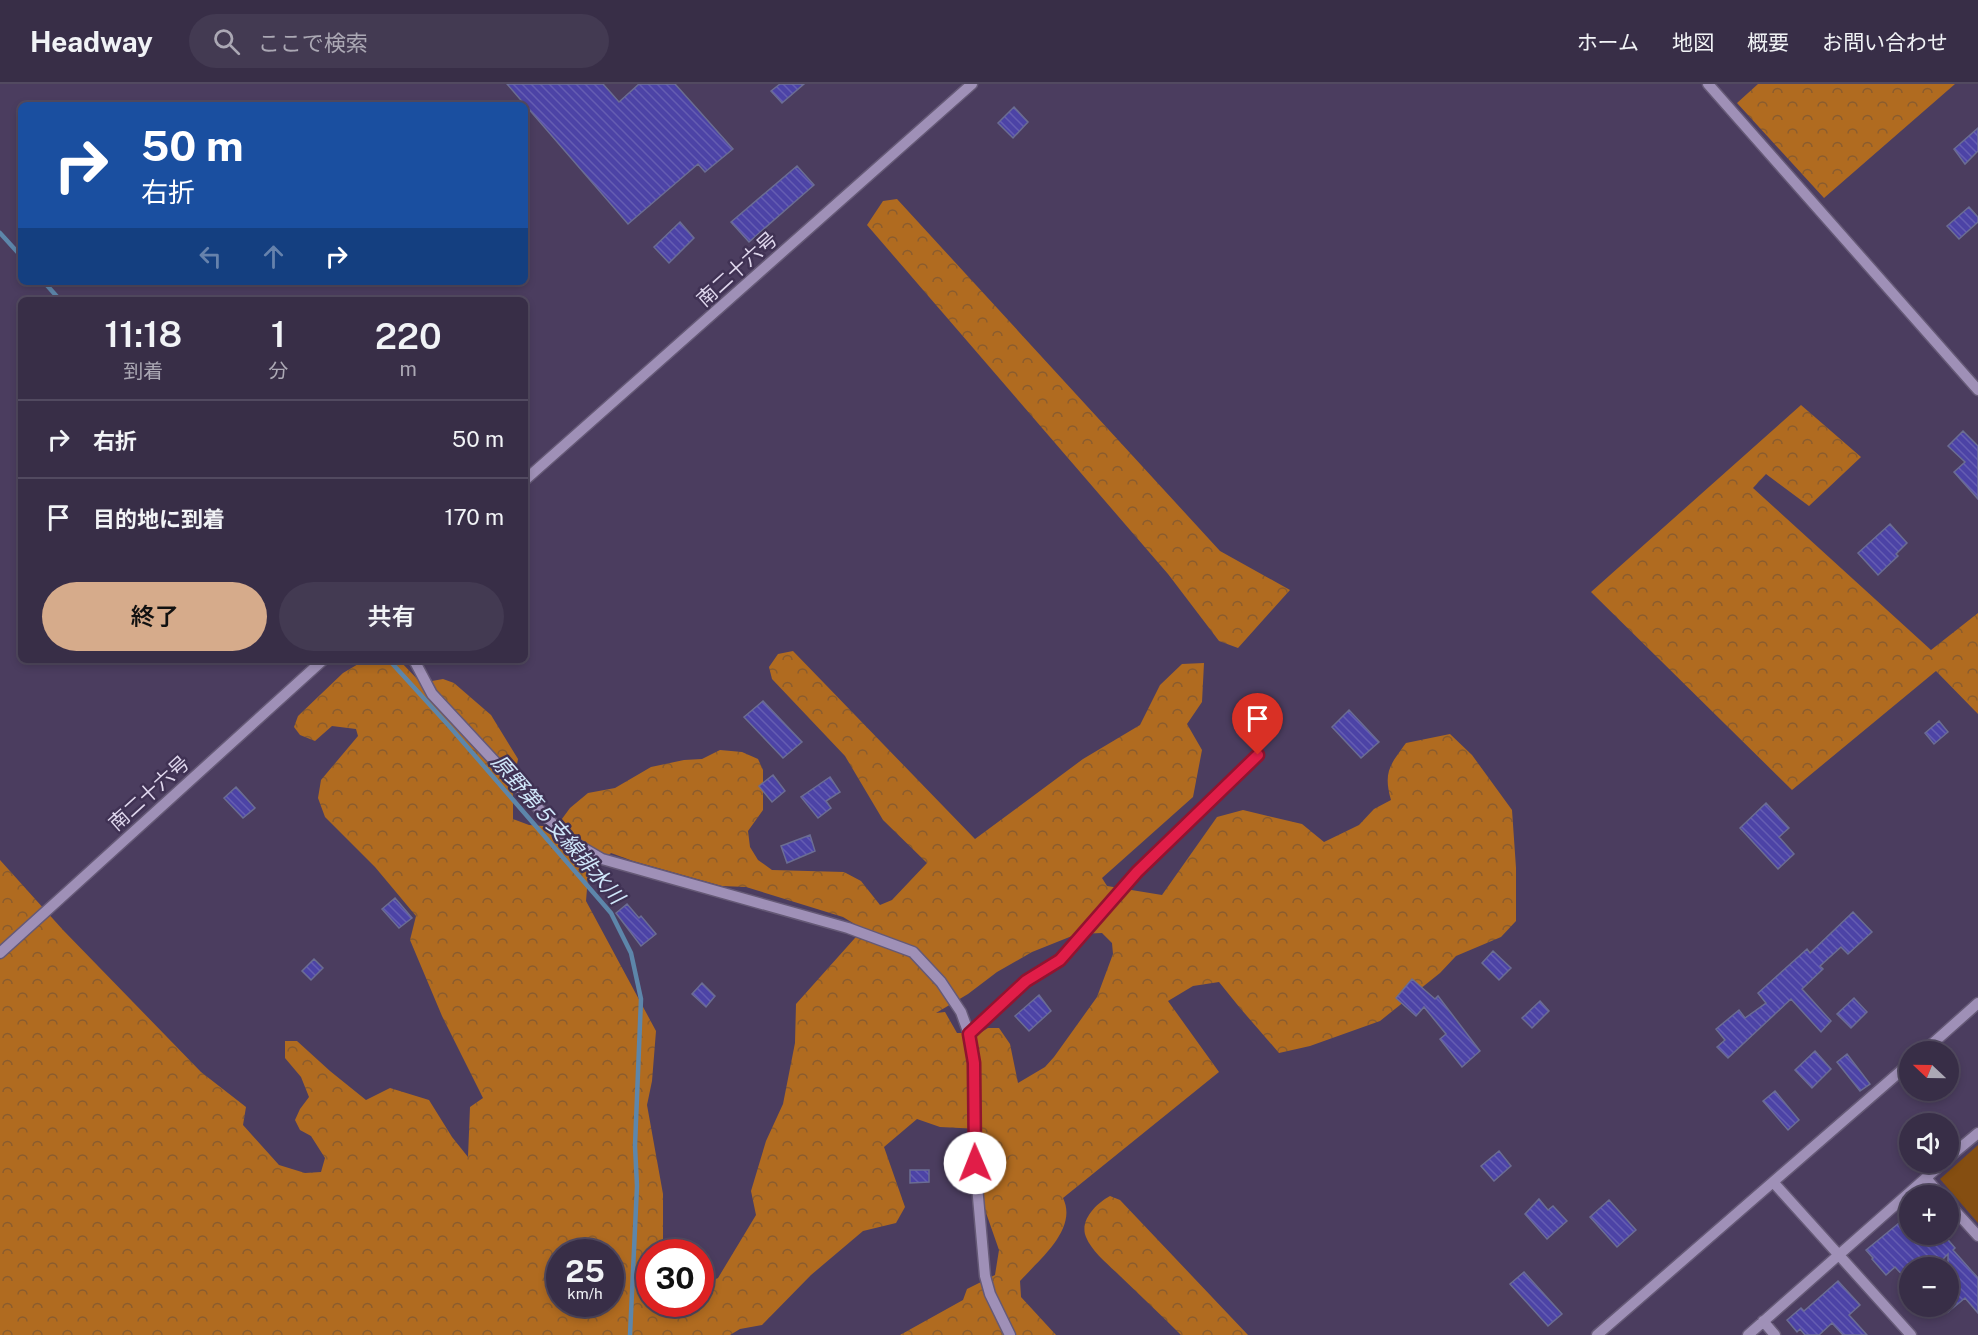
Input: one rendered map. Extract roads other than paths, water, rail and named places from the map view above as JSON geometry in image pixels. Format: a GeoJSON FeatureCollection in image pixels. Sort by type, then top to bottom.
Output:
{"type":"FeatureCollection","features":[{"type":"Feature","properties":{"kind":"street","name":"南二十六号"},"geometry":{"type":"LineString","coordinates":[[528,477],[972,84]]}},
{"type":"Feature","properties":{"kind":"street"},"geometry":{"type":"LineString","coordinates":[[1708,84],[1978,390]]}},
{"type":"Feature","properties":{"kind":"street","name":"南二十六号"},"geometry":{"type":"LineString","coordinates":[[0,953],[320,663]]}},
{"type":"Feature","properties":{"kind":"street"},"geometry":{"type":"LineString","coordinates":[[416,663],[432,694],[566,837],[602,859],[848,928],[913,952],[941,982],[961,1012],[969,1034],[974,1063],[975,1163],[985,1276],[990,1294],[1010,1335]]}},
{"type":"Feature","properties":{"kind":"street"},"geometry":{"type":"LineString","coordinates":[[969,1034],[1026,981],[1060,960],[1137,872],[1258,755]]}},
{"type":"Feature","properties":{"kind":"street"},"geometry":{"type":"LineString","coordinates":[[1935,1041],[1978,1003]]}},
{"type":"Feature","properties":{"kind":"street"},"geometry":{"type":"LineString","coordinates":[[1597,1335],[1899,1073]]}},
{"type":"Feature","properties":{"kind":"street"},"geometry":{"type":"LineString","coordinates":[[1959,1148],[1978,1132]]}},
{"type":"Feature","properties":{"kind":"street"},"geometry":{"type":"LineString","coordinates":[[1748,1335],[1932,1173]]}},
{"type":"Feature","properties":{"kind":"street"},"geometry":{"type":"LineString","coordinates":[[1926,1178],[1932,1185]]}},
{"type":"Feature","properties":{"kind":"street"},"geometry":{"type":"LineString","coordinates":[[1773,1182],[1911,1335]]}},
{"type":"Feature","properties":{"kind":"street"},"geometry":{"type":"LineString","coordinates":[[1959,1215],[1978,1236]]}},
{"type":"Feature","properties":{"kind":"street"},"geometry":{"type":"LineString","coordinates":[[1764,1321],[1775,1335]]}},
{"type":"Feature","properties":{"kind":"waterway","name":"原野第５支線排水川"},"geometry":{"type":"LineString","coordinates":[[0,233],[18,253]]}},
{"type":"Feature","properties":{"kind":"waterway","name":"原野第５支線排水川"},"geometry":{"type":"LineString","coordinates":[[47,285],[57,297]]}},
{"type":"Feature","properties":{"kind":"waterway","name":"原野第５支線排水川"},"geometry":{"type":"LineString","coordinates":[[392,663],[611,913],[631,953],[641,999],[635,1146],[637,1186],[630,1335]]}}]}
